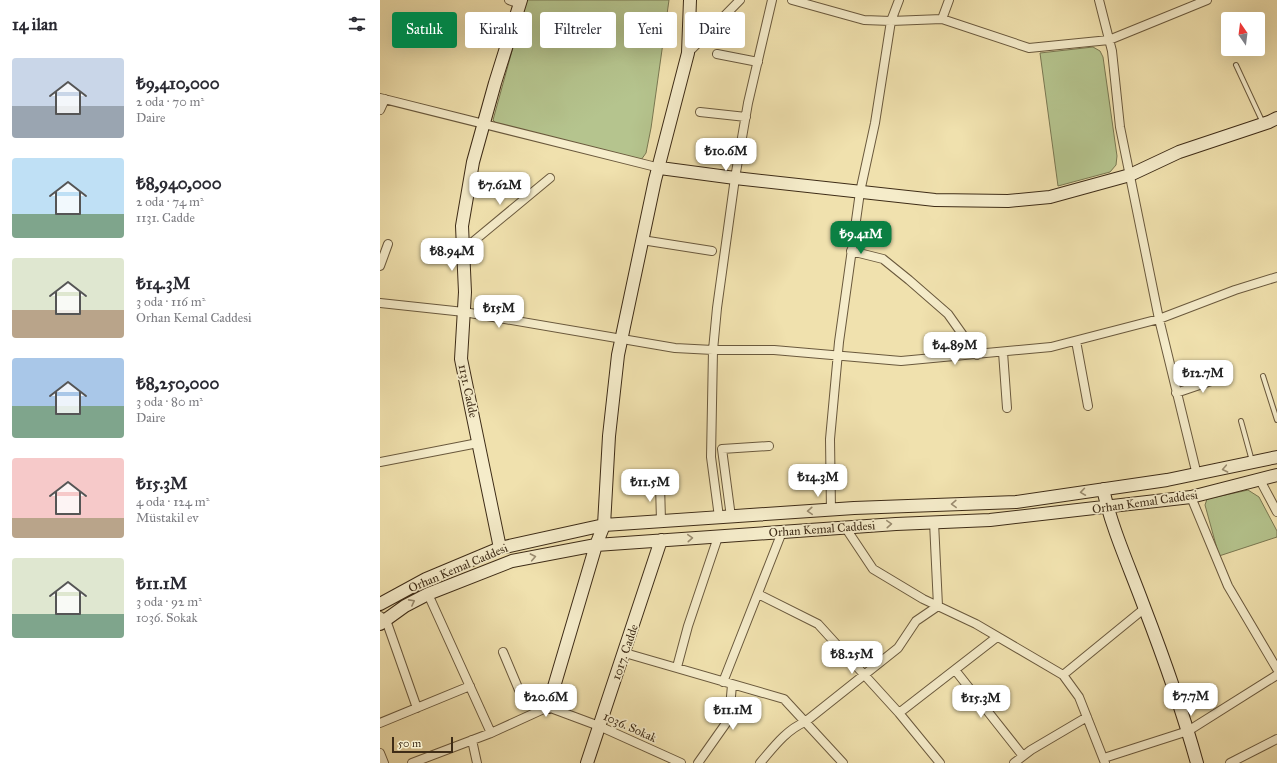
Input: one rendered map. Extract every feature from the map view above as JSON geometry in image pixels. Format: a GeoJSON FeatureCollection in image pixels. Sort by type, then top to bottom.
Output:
{"type":"FeatureCollection","features":[{"type":"Feature","properties":{"kind":"street"},"geometry":{"type":"LineString","coordinates":[[412,763],[491,733],[545,708],[596,545],[604,525],[609,436],[621,340],[642,240],[688,53],[690,0]]}},
{"type":"Feature","properties":{"kind":"street"},"geometry":{"type":"LineString","coordinates":[[688,53],[740,0]]}},
{"type":"Feature","properties":{"kind":"street"},"geometry":{"type":"LineString","coordinates":[[725,517],[711,457],[713,350],[717,308],[735,178],[746,117],[772,0]]}},
{"type":"Feature","properties":{"kind":"street"},"geometry":{"type":"LineString","coordinates":[[792,0],[864,20],[891,21],[942,19],[1029,48],[1109,40],[1207,0]]}},
{"type":"Feature","properties":{"kind":"street"},"geometry":{"type":"LineString","coordinates":[[831,510],[830,439],[838,355],[851,251],[860,192],[875,123],[891,21],[899,0]]}},
{"type":"Feature","properties":{"kind":"street"},"geometry":{"type":"LineString","coordinates":[[942,19],[949,0]]}},
{"type":"Feature","properties":{"kind":"street"},"geometry":{"type":"LineString","coordinates":[[1099,0],[1112,51],[1120,127],[1159,319],[1197,475]]}},
{"type":"Feature","properties":{"kind":"street","name":"1131. Cadde"},"geometry":{"type":"LineString","coordinates":[[500,548],[461,359],[465,292],[462,226],[473,162],[517,1]]}},
{"type":"Feature","properties":{"kind":"street"},"geometry":{"type":"LineString","coordinates":[[717,54],[758,62]]}},
{"type":"Feature","properties":{"kind":"street"},"geometry":{"type":"LineString","coordinates":[[380,110],[383,98],[660,168],[735,178],[935,200],[1008,201],[1050,197],[1130,175],[1179,152],[1264,124],[1277,118]]}},
{"type":"Feature","properties":{"kind":"street"},"geometry":{"type":"LineString","coordinates":[[700,112],[746,117]]}},
{"type":"Feature","properties":{"kind":"street"},"geometry":{"type":"LineString","coordinates":[[463,250],[550,178]]}},
{"type":"Feature","properties":{"kind":"street"},"geometry":{"type":"LineString","coordinates":[[642,240],[712,251]]}},
{"type":"Feature","properties":{"kind":"street"},"geometry":{"type":"LineString","coordinates":[[380,266],[388,244]]}},
{"type":"Feature","properties":{"kind":"street"},"geometry":{"type":"LineString","coordinates":[[851,251],[883,260],[909,280],[948,314],[977,354]]}},
{"type":"Feature","properties":{"kind":"street"},"geometry":{"type":"LineString","coordinates":[[380,303],[464,312],[675,348],[713,350],[774,350],[901,361],[1051,347],[1159,319],[1235,290],[1277,277]]}},
{"type":"Feature","properties":{"kind":"street"},"geometry":{"type":"LineString","coordinates":[[1076,341],[1088,406]]}},
{"type":"Feature","properties":{"kind":"street"},"geometry":{"type":"LineString","coordinates":[[1003,352],[1007,408]]}},
{"type":"Feature","properties":{"kind":"street"},"geometry":{"type":"LineString","coordinates":[[1176,393],[1223,377]]}},
{"type":"Feature","properties":{"kind":"street"},"geometry":{"type":"LineString","coordinates":[[380,462],[478,444]]}},
{"type":"Feature","properties":{"kind":"street"},"geometry":{"type":"LineString","coordinates":[[725,517],[722,449],[769,446]]}},
{"type":"Feature","properties":{"kind":"street","name":"Orhan Kemal Caddesi"},"geometry":{"type":"LineString","coordinates":[[380,604],[426,579],[500,548],[604,525],[831,510],[1016,502],[1197,475],[1277,458]]}},
{"type":"Feature","properties":{"kind":"street","name":"Orhan Kemal Caddesi"},"geometry":{"type":"LineString","coordinates":[[382,620],[428,594],[512,561],[596,545],[845,527],[990,520],[1107,508],[1191,498],[1277,475]]}},
{"type":"Feature","properties":{"kind":"street"},"geometry":{"type":"LineString","coordinates":[[1260,480],[1277,512]]}},
{"type":"Feature","properties":{"kind":"street"},"geometry":{"type":"LineString","coordinates":[[660,484],[661,521]]}},
{"type":"Feature","properties":{"kind":"street"},"geometry":{"type":"LineString","coordinates":[[1103,489],[1107,508],[1145,608],[1188,731],[1197,763]]}},
{"type":"Feature","properties":{"kind":"street"},"geometry":{"type":"LineString","coordinates":[[1191,498],[1228,586],[1277,669]]}},
{"type":"Feature","properties":{"kind":"street"},"geometry":{"type":"LineString","coordinates":[[934,522],[938,606]]}},
{"type":"Feature","properties":{"kind":"street"},"geometry":{"type":"LineString","coordinates":[[845,527],[873,569],[997,637],[1063,676],[1079,698],[1105,761],[1188,731],[1277,675]]}},
{"type":"Feature","properties":{"kind":"street"},"geometry":{"type":"LineString","coordinates":[[723,682],[782,532]]}},
{"type":"Feature","properties":{"kind":"street"},"geometry":{"type":"LineString","coordinates":[[677,667],[688,626],[718,537]]}},
{"type":"Feature","properties":{"kind":"street","name":"1017. Cadde"},"geometry":{"type":"LineString","coordinates":[[587,763],[625,653],[661,540]]}},
{"type":"Feature","properties":{"kind":"street"},"geometry":{"type":"LineString","coordinates":[[428,594],[491,733]]}},
{"type":"Feature","properties":{"kind":"street"},"geometry":{"type":"LineString","coordinates":[[758,594],[818,624],[899,713],[940,763]]}},
{"type":"Feature","properties":{"kind":"street"},"geometry":{"type":"LineString","coordinates":[[760,763],[780,739],[798,725],[805,722],[898,648],[916,621],[938,606]]}},
{"type":"Feature","properties":{"kind":"street"},"geometry":{"type":"LineString","coordinates":[[1063,676],[1145,608]]}},
{"type":"Feature","properties":{"kind":"street"},"geometry":{"type":"LineString","coordinates":[[382,620],[417,708]]}},
{"type":"Feature","properties":{"kind":"street"},"geometry":{"type":"LineString","coordinates":[[899,713],[997,637]]}},
{"type":"Feature","properties":{"kind":"street","name":"1036. Sokak"},"geometry":{"type":"LineString","coordinates":[[504,652],[519,690],[545,708],[599,726],[681,763]]}},
{"type":"Feature","properties":{"kind":"street"},"geometry":{"type":"LineString","coordinates":[[625,653],[677,667],[784,700],[841,763]]}},
{"type":"Feature","properties":{"kind":"street"},"geometry":{"type":"LineString","coordinates":[[955,670],[1023,756]]}},
{"type":"Feature","properties":{"kind":"street"},"geometry":{"type":"LineString","coordinates":[[698,763],[729,719],[732,685]]}},
{"type":"Feature","properties":{"kind":"street"},"geometry":{"type":"LineString","coordinates":[[380,723],[470,686]]}},
{"type":"Feature","properties":{"kind":"street"},"geometry":{"type":"LineString","coordinates":[[1014,763],[1087,717]]}},
{"type":"Feature","properties":{"kind":"street"},"geometry":{"type":"LineString","coordinates":[[1230,763],[1277,739]]}},
{"type":"Feature","properties":{"kind":"street"},"geometry":{"type":"LineString","coordinates":[[472,740],[477,763]]}},
{"type":"Feature","properties":{"kind":"street"},"geometry":{"type":"LineString","coordinates":[[380,753],[384,763]]}},
{"type":"Feature","properties":{"kind":"lane"},"geometry":{"type":"LineString","coordinates":[[1236,65],[1264,124]]}},
{"type":"Feature","properties":{"kind":"lane"},"geometry":{"type":"LineString","coordinates":[[1263,376],[1277,420]]}},
{"type":"Feature","properties":{"kind":"lane"},"geometry":{"type":"LineString","coordinates":[[1240,421],[1253,464]]}},
{"type":"Feature","properties":{"kind":"green space"},"geometry":{"type":"Polygon","coordinates":[[[526,0],[669,0],[667,12],[624,12],[624,48],[662,48],[651,128],[646,153],[641,160],[498,125],[493,120],[513,48],[532,48],[532,12],[523,12],[526,0]]]}},
{"type":"Feature","properties":{"kind":"green space"},"geometry":{"type":"Polygon","coordinates":[[[1093,47],[1100,51],[1103,57],[1117,156],[1116,165],[1110,172],[1058,186],[1040,53],[1093,47]]]}},
{"type":"Feature","properties":{"kind":"green space"},"geometry":{"type":"Polygon","coordinates":[[[1248,490],[1259,497],[1277,531],[1277,537],[1219,556],[1205,505],[1207,499],[1248,490]]]}}]}
